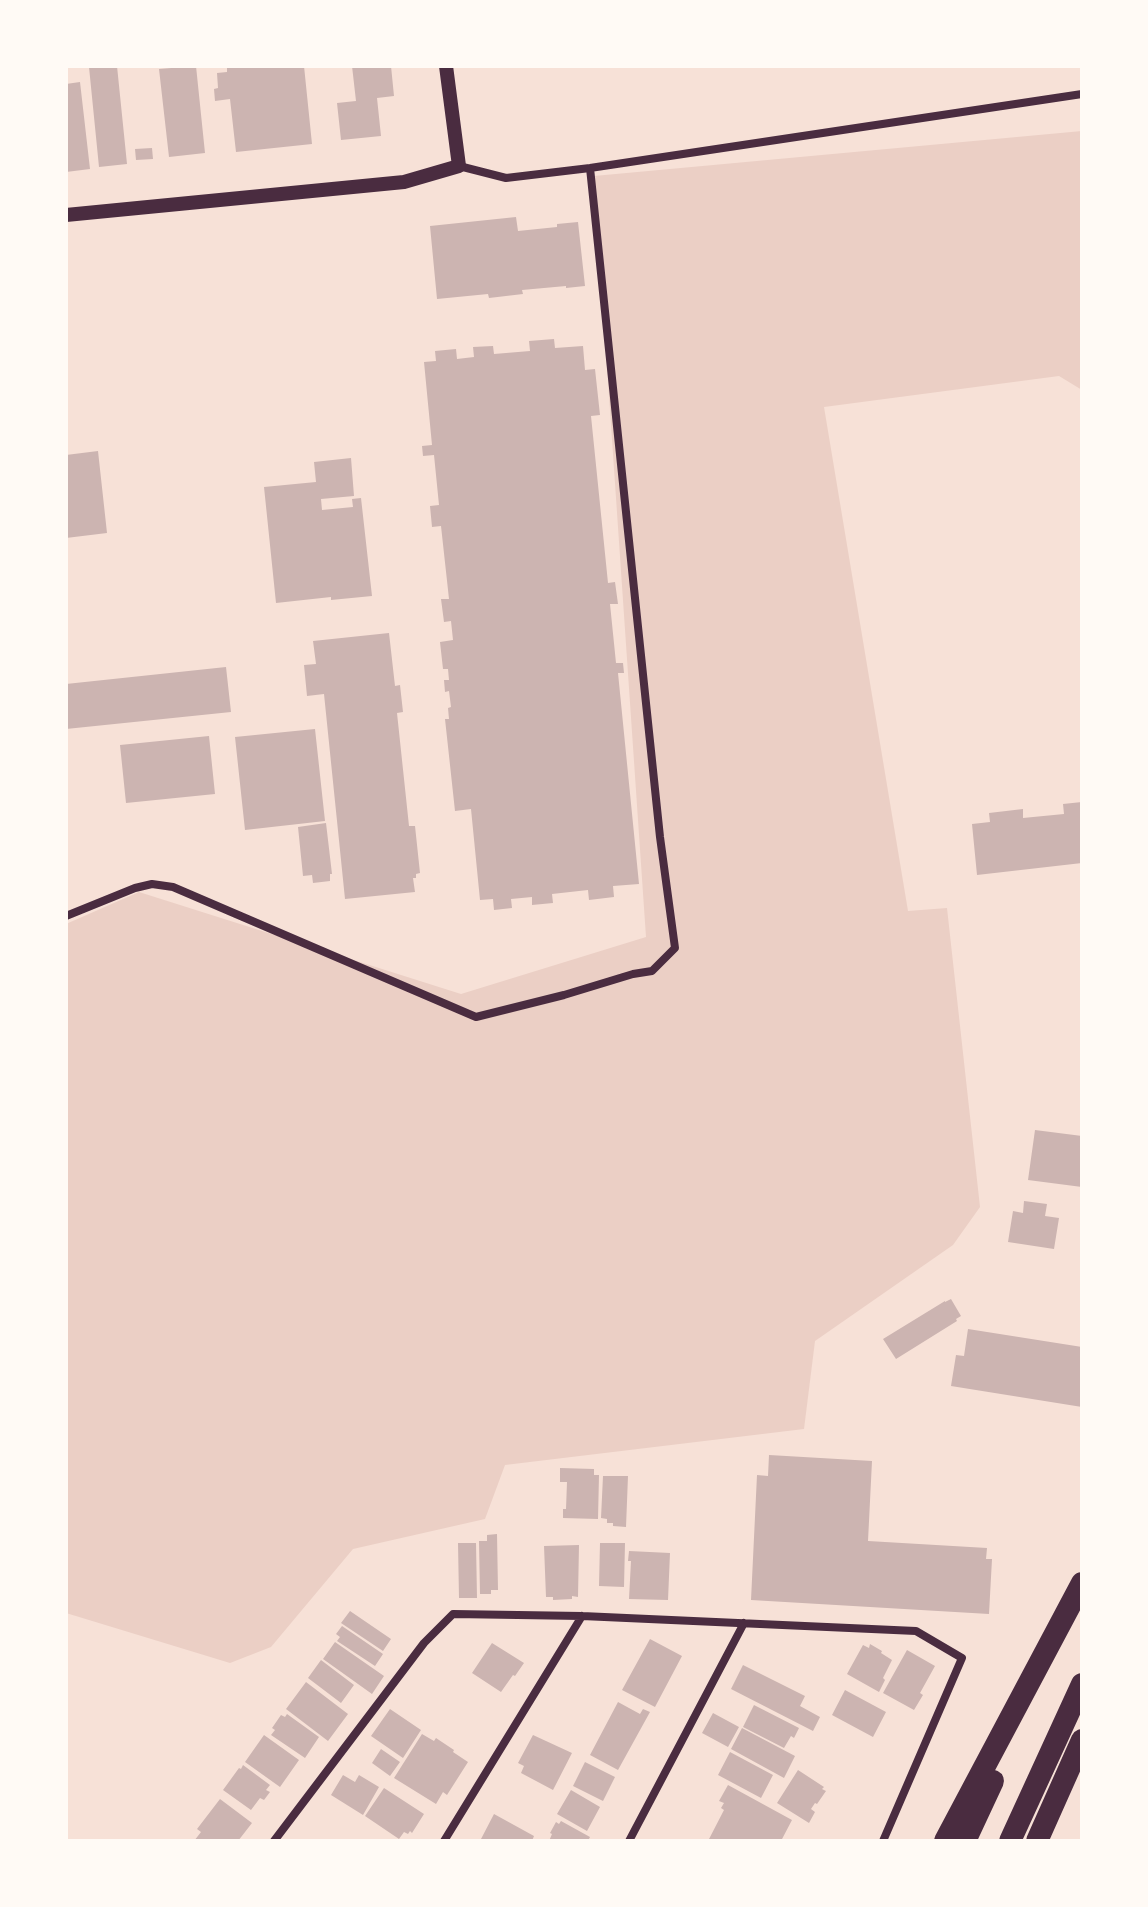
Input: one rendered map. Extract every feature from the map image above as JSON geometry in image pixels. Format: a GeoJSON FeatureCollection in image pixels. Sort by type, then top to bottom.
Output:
{"type":"FeatureCollection","features":[{"type":"Feature","properties":{"kind":"highway"},"geometry":{"type":"LineString","coordinates":[[945,1841],[1082,1583]]}},
{"type":"Feature","properties":{"kind":"highway"},"geometry":{"type":"LineString","coordinates":[[965,1841],[1082,1595]]}},
{"type":"Feature","properties":{"kind":"highway"},"geometry":{"type":"LineString","coordinates":[[1010,1841],[1082,1684]]}},
{"type":"Feature","properties":{"kind":"highway"},"geometry":{"type":"LineString","coordinates":[[1037,1841],[1082,1740]]}},
{"type":"Feature","properties":{"kind":"street"},"geometry":{"type":"LineString","coordinates":[[446,66],[459,166]]}},
{"type":"Feature","properties":{"kind":"street"},"geometry":{"type":"LineString","coordinates":[[66,215],[404,182],[459,166],[506,178],[590,168],[1082,94]]}},
{"type":"Feature","properties":{"kind":"street"},"geometry":{"type":"LineString","coordinates":[[66,916],[135,888],[152,884],[173,887],[476,1017],[652,971],[675,948],[658,821],[590,168]]}},
{"type":"Feature","properties":{"kind":"street"},"geometry":{"type":"LineString","coordinates":[[274,1841],[424,1643],[453,1614],[582,1616],[916,1631],[962,1658],[883,1841]]}},
{"type":"Feature","properties":{"kind":"street"},"geometry":{"type":"LineString","coordinates":[[444,1841],[582,1616]]}},
{"type":"Feature","properties":{"kind":"street"},"geometry":{"type":"LineString","coordinates":[[629,1841],[744,1623]]}},
{"type":"Feature","properties":{"kind":"shaded area"},"geometry":{"type":"Polygon","coordinates":[[[1082,131],[1082,390],[1059,376],[824,407],[908,911],[947,908],[980,1207],[953,1245],[815,1341],[804,1429],[505,1465],[485,1519],[353,1549],[271,1647],[230,1663],[66,1613],[66,924],[139,892],[461,994],[646,937],[594,176],[1082,131]]]}},
{"type":"Feature","properties":{"kind":"building"},"geometry":{"type":"Polygon","coordinates":[[[117,66],[127,164],[99,167],[89,67],[117,66]]]}},
{"type":"Feature","properties":{"kind":"building"},"geometry":{"type":"Polygon","coordinates":[[[196,66],[205,153],[169,157],[159,69],[196,66]]]}},
{"type":"Feature","properties":{"kind":"building"},"geometry":{"type":"Polygon","coordinates":[[[227,66],[304,66],[312,144],[236,152],[230,99],[215,101],[217,73],[227,72],[227,66]]]}},
{"type":"Feature","properties":{"kind":"building"},"geometry":{"type":"Polygon","coordinates":[[[352,66],[391,66],[394,96],[377,98],[381,136],[341,140],[337,103],[356,101],[352,66]]]}},
{"type":"Feature","properties":{"kind":"building"},"geometry":{"type":"Polygon","coordinates":[[[80,82],[90,169],[66,172],[66,84],[80,82]]]}},
{"type":"Feature","properties":{"kind":"building"},"geometry":{"type":"Polygon","coordinates":[[[152,148],[153,159],[136,160],[135,149],[152,148]]]}},
{"type":"Feature","properties":{"kind":"building"},"geometry":{"type":"Polygon","coordinates":[[[516,217],[518,231],[578,222],[585,286],[522,290],[523,294],[489,298],[488,294],[437,299],[430,226],[516,217]]]}},
{"type":"Feature","properties":{"kind":"building"},"geometry":{"type":"Polygon","coordinates":[[[554,339],[555,348],[583,346],[585,370],[595,369],[600,415],[591,416],[608,583],[615,582],[618,604],[610,604],[616,663],[623,663],[624,673],[618,673],[639,884],[613,886],[614,897],[589,900],[588,890],[552,894],[553,903],[532,905],[532,897],[511,899],[512,908],[494,910],[493,899],[480,900],[471,809],[455,811],[445,719],[449,719],[448,708],[451,707],[444,680],[449,680],[448,669],[443,669],[440,642],[453,640],[451,621],[444,622],[441,599],[449,599],[441,526],[432,527],[430,506],[439,505],[434,455],[423,456],[422,446],[432,445],[424,362],[436,361],[435,351],[456,349],[457,359],[474,357],[473,347],[493,346],[494,354],[530,351],[529,341],[554,339]]]}},
{"type":"Feature","properties":{"kind":"building"},"geometry":{"type":"Polygon","coordinates":[[[98,451],[107,533],[66,538],[66,455],[98,451]]]}},
{"type":"Feature","properties":{"kind":"building"},"geometry":{"type":"Polygon","coordinates":[[[351,458],[354,496],[321,499],[322,510],[353,507],[352,499],[361,498],[372,596],[276,603],[264,487],[316,482],[314,462],[351,458]]]}},
{"type":"Feature","properties":{"kind":"building"},"geometry":{"type":"Polygon","coordinates":[[[389,633],[395,686],[400,685],[403,712],[397,713],[409,826],[415,826],[420,873],[413,878],[415,892],[345,899],[324,694],[307,696],[304,665],[316,664],[313,641],[389,633]]]}},
{"type":"Feature","properties":{"kind":"building"},"geometry":{"type":"Polygon","coordinates":[[[226,667],[231,712],[66,729],[66,684],[226,667]]]}},
{"type":"Feature","properties":{"kind":"building"},"geometry":{"type":"Polygon","coordinates":[[[315,729],[325,821],[245,830],[235,737],[315,729]]]}},
{"type":"Feature","properties":{"kind":"building"},"geometry":{"type":"Polygon","coordinates":[[[209,736],[215,794],[126,803],[120,745],[209,736]]]}},
{"type":"Feature","properties":{"kind":"building"},"geometry":{"type":"Polygon","coordinates":[[[1082,802],[1082,863],[977,875],[972,824],[990,822],[989,813],[1023,809],[1023,818],[1064,814],[1063,804],[1082,802]]]}},
{"type":"Feature","properties":{"kind":"building"},"geometry":{"type":"Polygon","coordinates":[[[326,823],[332,874],[330,881],[313,883],[312,875],[303,876],[298,827],[326,823]]]}},
{"type":"Feature","properties":{"kind":"building"},"geometry":{"type":"Polygon","coordinates":[[[1035,1130],[1082,1136],[1082,1187],[1028,1180],[1035,1130]]]}},
{"type":"Feature","properties":{"kind":"building"},"geometry":{"type":"Polygon","coordinates":[[[1024,1201],[1047,1204],[1045,1216],[1059,1218],[1054,1249],[1008,1242],[1013,1211],[1023,1213],[1024,1201]]]}},
{"type":"Feature","properties":{"kind":"building"},"geometry":{"type":"Polygon","coordinates":[[[951,1299],[961,1316],[957,1321],[896,1359],[883,1339],[951,1299]]]}},
{"type":"Feature","properties":{"kind":"building"},"geometry":{"type":"Polygon","coordinates":[[[968,1329],[1082,1347],[1082,1407],[951,1386],[956,1355],[964,1356],[968,1329]]]}},
{"type":"Feature","properties":{"kind":"building"},"geometry":{"type":"Polygon","coordinates":[[[769,1455],[872,1461],[868,1541],[987,1548],[986,1559],[992,1559],[989,1614],[751,1600],[757,1475],[768,1476],[769,1455]]]}},
{"type":"Feature","properties":{"kind":"building"},"geometry":{"type":"Polygon","coordinates":[[[560,1468],[594,1469],[594,1475],[599,1475],[598,1519],[563,1518],[567,1482],[560,1482],[560,1468]]]}},
{"type":"Feature","properties":{"kind":"building"},"geometry":{"type":"Polygon","coordinates":[[[603,1476],[628,1476],[626,1527],[613,1526],[613,1523],[607,1523],[607,1519],[601,1518],[603,1476]]]}},
{"type":"Feature","properties":{"kind":"building"},"geometry":{"type":"Polygon","coordinates":[[[497,1534],[498,1590],[480,1594],[479,1541],[487,1541],[487,1535],[497,1534]]]}},
{"type":"Feature","properties":{"kind":"building"},"geometry":{"type":"Polygon","coordinates":[[[458,1543],[476,1543],[477,1598],[459,1598],[458,1543]]]}},
{"type":"Feature","properties":{"kind":"building"},"geometry":{"type":"Polygon","coordinates":[[[600,1543],[625,1543],[624,1587],[599,1586],[600,1543]]]}},
{"type":"Feature","properties":{"kind":"building"},"geometry":{"type":"Polygon","coordinates":[[[579,1545],[578,1597],[553,1600],[553,1597],[546,1597],[544,1546],[579,1545]]]}},
{"type":"Feature","properties":{"kind":"building"},"geometry":{"type":"Polygon","coordinates":[[[629,1551],[670,1553],[668,1600],[629,1599],[629,1551]]]}},
{"type":"Feature","properties":{"kind":"building"},"geometry":{"type":"Polygon","coordinates":[[[350,1611],[391,1639],[383,1651],[341,1623],[350,1611]]]}},
{"type":"Feature","properties":{"kind":"building"},"geometry":{"type":"Polygon","coordinates":[[[342,1626],[383,1654],[375,1666],[337,1641],[340,1637],[336,1634],[342,1626]]]}},
{"type":"Feature","properties":{"kind":"building"},"geometry":{"type":"Polygon","coordinates":[[[650,1639],[682,1656],[655,1707],[622,1690],[650,1639]]]}},
{"type":"Feature","properties":{"kind":"building"},"geometry":{"type":"Polygon","coordinates":[[[335,1642],[384,1676],[372,1694],[323,1659],[335,1642]]]}},
{"type":"Feature","properties":{"kind":"building"},"geometry":{"type":"Polygon","coordinates":[[[492,1643],[524,1663],[501,1692],[472,1673],[492,1643]]]}},
{"type":"Feature","properties":{"kind":"building"},"geometry":{"type":"Polygon","coordinates":[[[870,1644],[892,1660],[879,1692],[847,1674],[863,1645],[869,1648],[870,1644]]]}},
{"type":"Feature","properties":{"kind":"building"},"geometry":{"type":"Polygon","coordinates":[[[907,1650],[935,1666],[914,1710],[883,1693],[907,1650]]]}},
{"type":"Feature","properties":{"kind":"building"},"geometry":{"type":"Polygon","coordinates":[[[321,1660],[354,1685],[341,1703],[308,1678],[321,1660]]]}},
{"type":"Feature","properties":{"kind":"building"},"geometry":{"type":"Polygon","coordinates":[[[743,1665],[805,1696],[800,1706],[820,1717],[813,1731],[731,1689],[743,1665]]]}},
{"type":"Feature","properties":{"kind":"building"},"geometry":{"type":"Polygon","coordinates":[[[306,1682],[348,1714],[328,1741],[286,1709],[306,1682]]]}},
{"type":"Feature","properties":{"kind":"building"},"geometry":{"type":"Polygon","coordinates":[[[845,1690],[886,1712],[873,1737],[832,1715],[845,1690]]]}},
{"type":"Feature","properties":{"kind":"building"},"geometry":{"type":"Polygon","coordinates":[[[618,1702],[640,1714],[643,1709],[650,1712],[618,1770],[590,1755],[618,1702]]]}},
{"type":"Feature","properties":{"kind":"building"},"geometry":{"type":"Polygon","coordinates":[[[754,1705],[799,1728],[784,1748],[743,1727],[754,1705]]]}},
{"type":"Feature","properties":{"kind":"building"},"geometry":{"type":"Polygon","coordinates":[[[390,1709],[421,1730],[403,1758],[371,1736],[390,1709]]]}},
{"type":"Feature","properties":{"kind":"building"},"geometry":{"type":"Polygon","coordinates":[[[713,1713],[739,1727],[728,1747],[702,1733],[713,1713]]]}},
{"type":"Feature","properties":{"kind":"building"},"geometry":{"type":"Polygon","coordinates":[[[287,1714],[319,1737],[305,1758],[271,1735],[281,1715],[285,1717],[287,1714]]]}},
{"type":"Feature","properties":{"kind":"building"},"geometry":{"type":"Polygon","coordinates":[[[742,1728],[795,1756],[784,1778],[731,1749],[742,1728]]]}},
{"type":"Feature","properties":{"kind":"building"},"geometry":{"type":"Polygon","coordinates":[[[422,1734],[434,1741],[436,1738],[468,1762],[447,1795],[443,1792],[436,1804],[394,1778],[422,1734]]]}},
{"type":"Feature","properties":{"kind":"building"},"geometry":{"type":"Polygon","coordinates":[[[264,1735],[299,1760],[280,1787],[245,1762],[264,1735]]]}},
{"type":"Feature","properties":{"kind":"building"},"geometry":{"type":"Polygon","coordinates":[[[533,1735],[572,1753],[553,1790],[521,1773],[524,1766],[518,1763],[533,1735]]]}},
{"type":"Feature","properties":{"kind":"building"},"geometry":{"type":"Polygon","coordinates":[[[381,1749],[400,1762],[390,1776],[372,1763],[381,1749]]]}},
{"type":"Feature","properties":{"kind":"building"},"geometry":{"type":"Polygon","coordinates":[[[730,1752],[773,1775],[761,1798],[718,1775],[730,1752]]]}},
{"type":"Feature","properties":{"kind":"building"},"geometry":{"type":"Polygon","coordinates":[[[585,1762],[615,1777],[603,1801],[573,1786],[585,1762]]]}},
{"type":"Feature","properties":{"kind":"building"},"geometry":{"type":"Polygon","coordinates":[[[243,1765],[270,1785],[266,1790],[270,1792],[264,1800],[260,1798],[251,1810],[223,1790],[243,1765]]]}},
{"type":"Feature","properties":{"kind":"building"},"geometry":{"type":"Polygon","coordinates":[[[798,1770],[826,1791],[811,1809],[815,1812],[809,1823],[777,1803],[798,1770]]]}},
{"type":"Feature","properties":{"kind":"building"},"geometry":{"type":"Polygon","coordinates":[[[343,1775],[355,1782],[359,1775],[379,1787],[363,1815],[331,1795],[343,1775]]]}},
{"type":"Feature","properties":{"kind":"building"},"geometry":{"type":"Polygon","coordinates":[[[728,1785],[792,1820],[781,1841],[708,1841],[724,1810],[721,1808],[724,1803],[719,1801],[728,1785]]]}},
{"type":"Feature","properties":{"kind":"building"},"geometry":{"type":"Polygon","coordinates":[[[384,1788],[424,1814],[412,1833],[404,1832],[399,1839],[365,1816],[384,1788]]]}},
{"type":"Feature","properties":{"kind":"building"},"geometry":{"type":"Polygon","coordinates":[[[571,1790],[600,1807],[587,1831],[557,1814],[571,1790]]]}},
{"type":"Feature","properties":{"kind":"building"},"geometry":{"type":"Polygon","coordinates":[[[220,1799],[252,1823],[238,1841],[194,1841],[201,1832],[197,1829],[220,1799]]]}},
{"type":"Feature","properties":{"kind":"building"},"geometry":{"type":"Polygon","coordinates":[[[494,1814],[534,1836],[532,1841],[481,1839],[494,1814]]]}},
{"type":"Feature","properties":{"kind":"building"},"geometry":{"type":"Polygon","coordinates":[[[561,1821],[590,1837],[588,1841],[549,1841],[556,1822],[559,1824],[561,1821]]]}}]}
